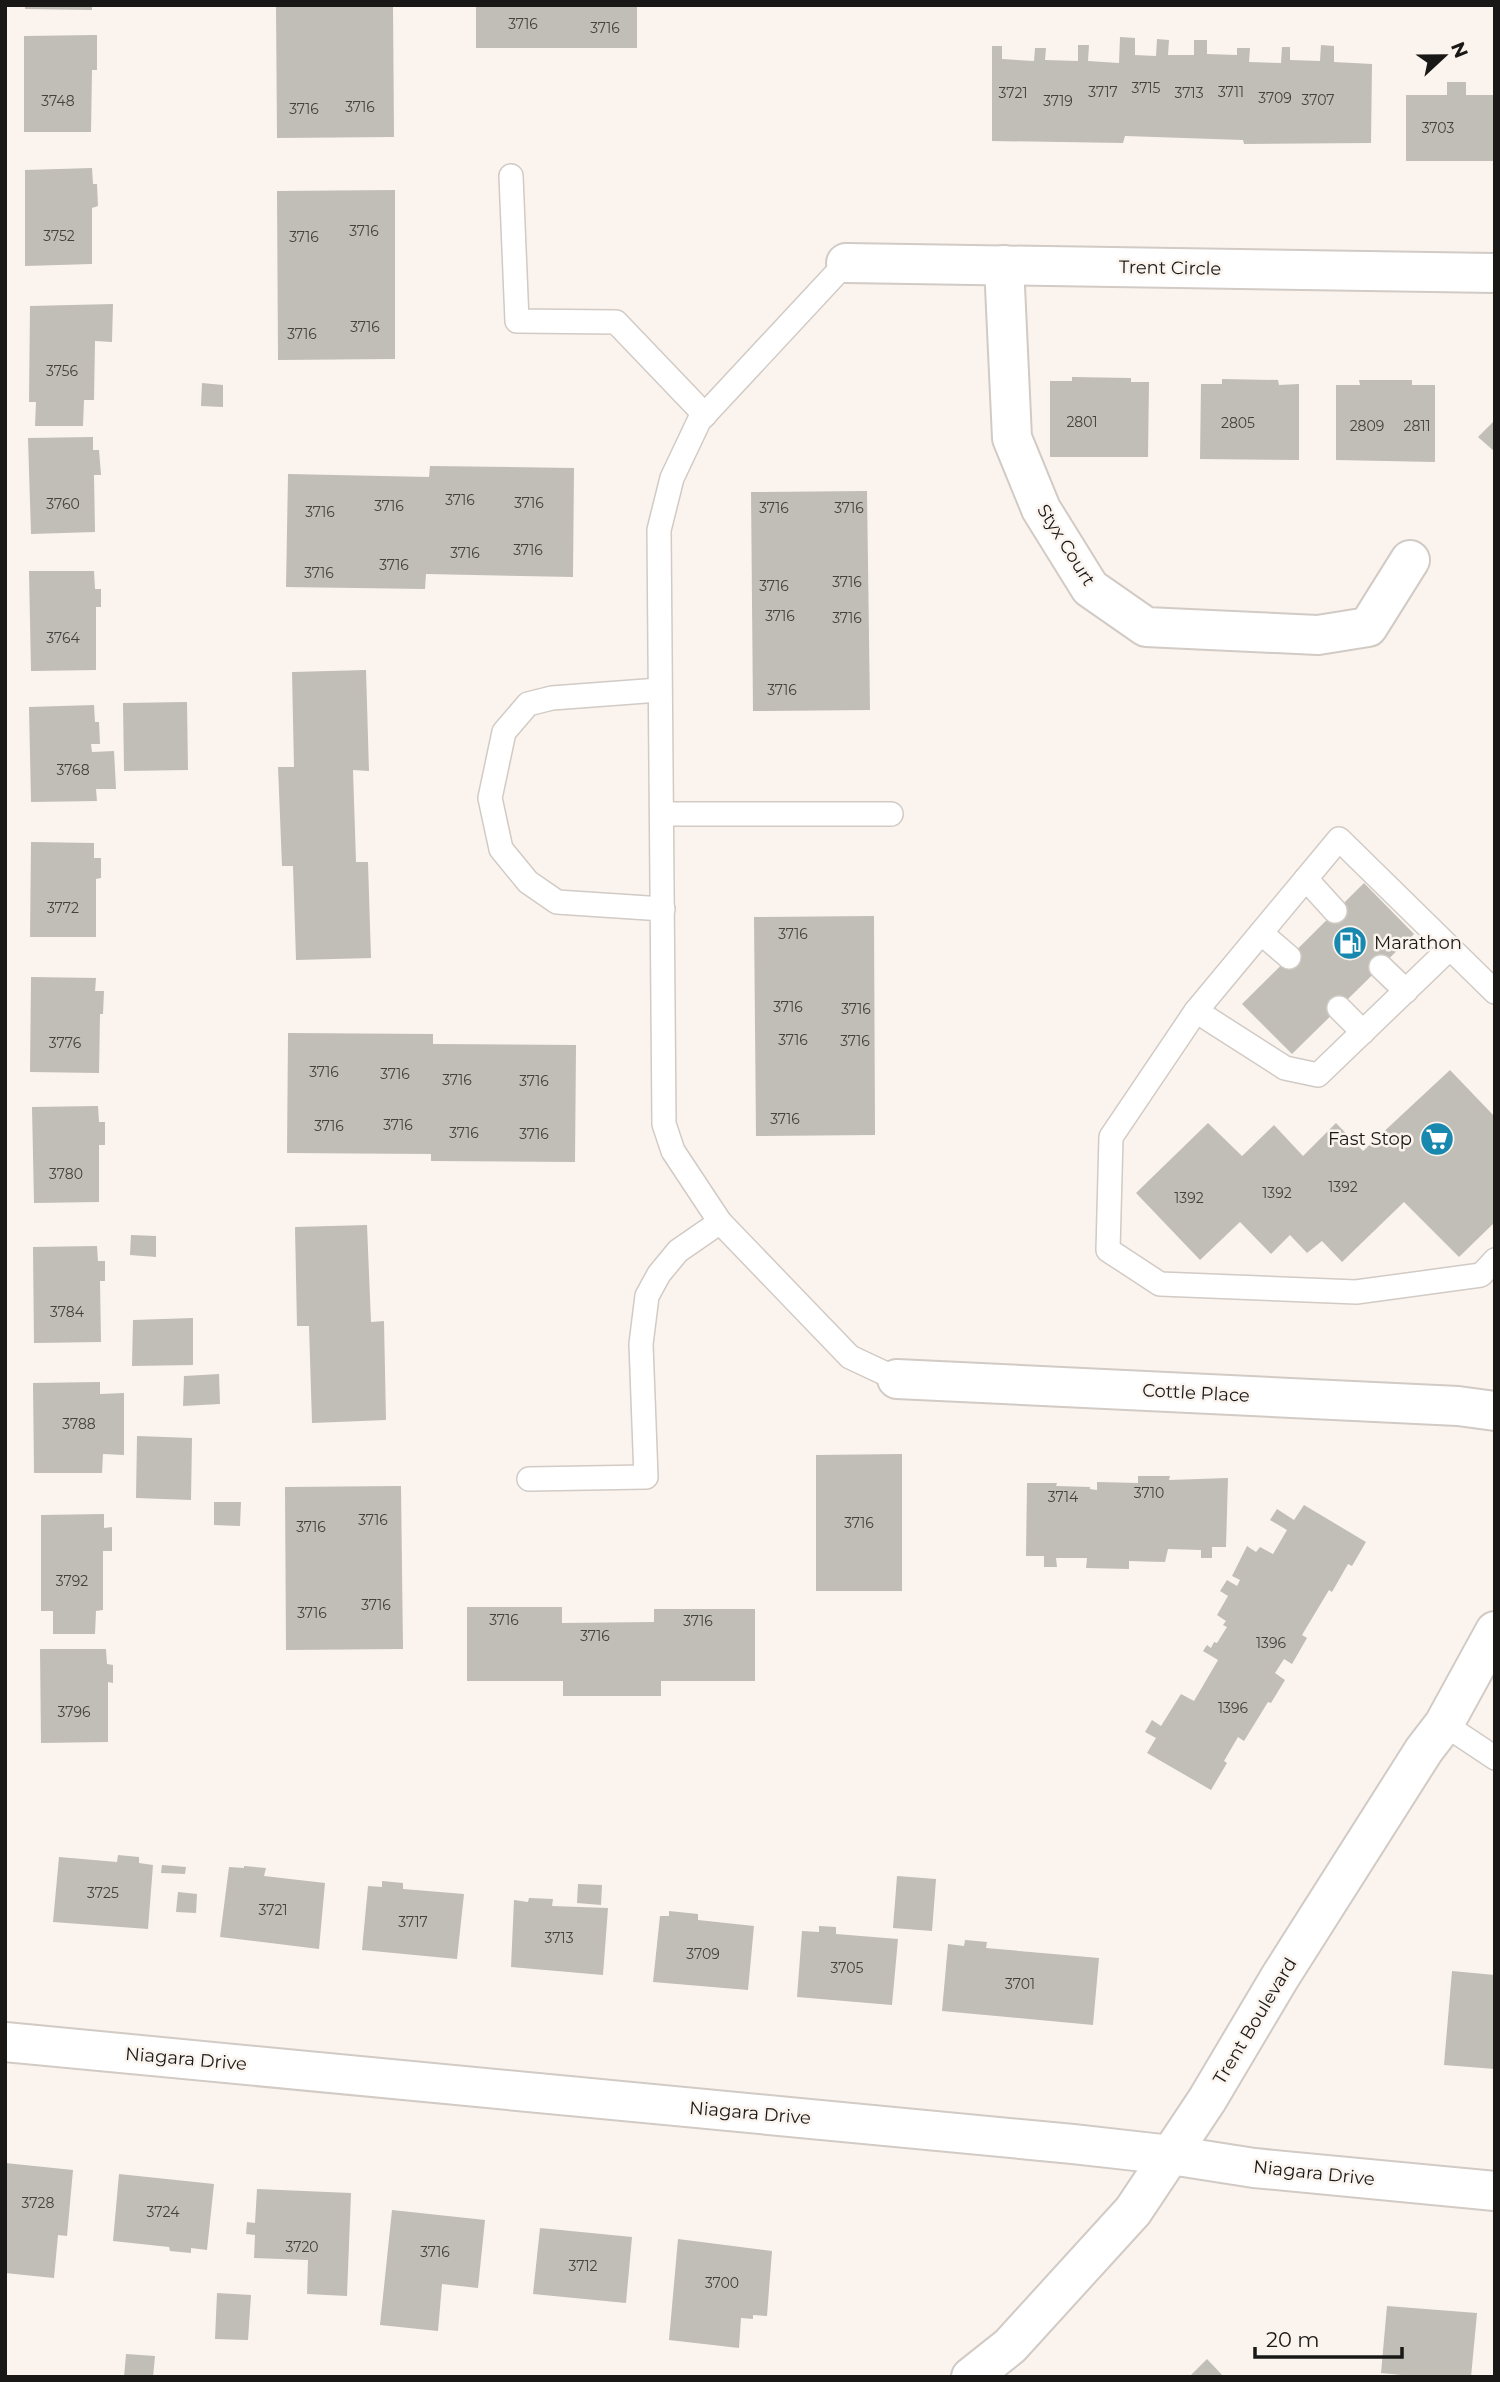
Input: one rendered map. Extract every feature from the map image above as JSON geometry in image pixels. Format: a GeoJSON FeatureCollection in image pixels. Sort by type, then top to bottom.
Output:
{"type":"FeatureCollection","features":[{"type":"Feature","properties":{"kind":"street","name":"Trent Circle"},"geometry":{"type":"LineString","coordinates":[[846,263],[1495,273]]}},
{"type":"Feature","properties":{"kind":"street","name":"Styx Court"},"geometry":{"type":"LineString","coordinates":[[1004,265],[1012,438],[1041,509],[1090,588],[1146,627],[1318,635],[1368,627],[1410,560]]}},
{"type":"Feature","properties":{"kind":"street","name":"Cottle Place"},"geometry":{"type":"LineString","coordinates":[[897,1379],[1458,1406],[1495,1411]]}},
{"type":"Feature","properties":{"kind":"street","name":"Trent Boulevard"},"geometry":{"type":"LineString","coordinates":[[971,2377],[1010,2346],[1133,2211],[1171,2155],[1424,1750],[1444,1724],[1495,1631]]}},
{"type":"Feature","properties":{"kind":"street","name":"Niagara Drive"},"geometry":{"type":"LineString","coordinates":[[5,2042],[1171,2155],[1254,2168],[1495,2191]]}},
{"type":"Feature","properties":{"kind":"lane"},"geometry":{"type":"LineString","coordinates":[[511,176],[517,321],[616,322],[705,415]]}},
{"type":"Feature","properties":{"kind":"lane"},"geometry":{"type":"LineString","coordinates":[[846,263],[699,421],[672,478],[659,530],[664,1125],[673,1151],[720,1222],[850,1356],[897,1379]]}},
{"type":"Feature","properties":{"kind":"lane"},"geometry":{"type":"LineString","coordinates":[[659,690],[552,698],[528,704],[504,732],[490,798],[502,849],[528,882],[557,902],[663,909]]}},
{"type":"Feature","properties":{"kind":"lane"},"geometry":{"type":"LineString","coordinates":[[662,814],[891,814]]}},
{"type":"Feature","properties":{"kind":"lane"},"geometry":{"type":"LineString","coordinates":[[1495,992],[1339,839],[1196,1011],[1111,1137],[1108,1250],[1160,1284],[1356,1292],[1481,1275],[1495,1260]]}},
{"type":"Feature","properties":{"kind":"lane"},"geometry":{"type":"LineString","coordinates":[[1306,879],[1335,911]]}},
{"type":"Feature","properties":{"kind":"lane"},"geometry":{"type":"LineString","coordinates":[[1261,933],[1289,957]]}},
{"type":"Feature","properties":{"kind":"lane"},"geometry":{"type":"LineString","coordinates":[[1196,1011],[1284,1068],[1318,1075],[1450,948]]}},
{"type":"Feature","properties":{"kind":"lane"},"geometry":{"type":"LineString","coordinates":[[1381,967],[1406,991]]}},
{"type":"Feature","properties":{"kind":"lane"},"geometry":{"type":"LineString","coordinates":[[1339,1008],[1363,1032]]}},
{"type":"Feature","properties":{"kind":"lane"},"geometry":{"type":"LineString","coordinates":[[529,1479],[646,1477],[641,1344],[647,1296],[659,1274],[678,1251],[720,1222]]}},
{"type":"Feature","properties":{"kind":"lane"},"geometry":{"type":"LineString","coordinates":[[1444,1724],[1495,1758]]}},
{"type":"Feature","properties":{"kind":"building"},"geometry":{"type":"Polygon","coordinates":[[[25,5],[92,5],[92,10],[25,9],[25,5]]]}},
{"type":"Feature","properties":{"kind":"building"},"geometry":{"type":"Polygon","coordinates":[[[276,5],[393,5],[394,137],[277,138],[276,5]]]}},
{"type":"Feature","properties":{"kind":"building"},"geometry":{"type":"Polygon","coordinates":[[[476,5],[637,5],[637,48],[476,48],[476,5]]]}},
{"type":"Feature","properties":{"kind":"building"},"geometry":{"type":"Polygon","coordinates":[[[97,35],[97,70],[92,70],[91,132],[24,132],[24,36],[97,35]]]}},
{"type":"Feature","properties":{"kind":"building"},"geometry":{"type":"Polygon","coordinates":[[[1120,37],[1135,38],[1135,55],[1156,56],[1157,39],[1169,40],[1168,55],[1194,55],[1194,40],[1207,40],[1207,54],[1237,55],[1237,48],[1250,48],[1249,62],[1281,63],[1282,47],[1290,47],[1290,60],[1320,61],[1321,45],[1334,46],[1334,62],[1372,64],[1371,143],[1244,144],[1243,140],[1125,136],[1123,143],[992,141],[992,46],[1002,46],[1002,59],[1034,61],[1035,48],[1046,48],[1045,60],[1078,61],[1078,45],[1089,45],[1088,61],[1119,63],[1120,37]]]}},
{"type":"Feature","properties":{"kind":"building"},"geometry":{"type":"Polygon","coordinates":[[[1447,82],[1466,82],[1466,95],[1495,95],[1495,161],[1406,161],[1406,95],[1447,95],[1447,82]]]}},
{"type":"Feature","properties":{"kind":"building"},"geometry":{"type":"Polygon","coordinates":[[[92,168],[93,184],[97,184],[98,206],[92,208],[92,264],[25,266],[25,170],[92,168]]]}},
{"type":"Feature","properties":{"kind":"building"},"geometry":{"type":"Polygon","coordinates":[[[395,190],[395,359],[278,360],[277,191],[395,190]]]}},
{"type":"Feature","properties":{"kind":"building"},"geometry":{"type":"Polygon","coordinates":[[[113,304],[112,342],[95,341],[94,400],[84,400],[83,426],[35,426],[36,402],[29,402],[30,306],[113,304]]]}},
{"type":"Feature","properties":{"kind":"building"},"geometry":{"type":"Polygon","coordinates":[[[1072,377],[1131,378],[1131,382],[1149,382],[1148,457],[1050,457],[1050,381],[1072,381],[1072,377]]]}},
{"type":"Feature","properties":{"kind":"building"},"geometry":{"type":"Polygon","coordinates":[[[1222,379],[1278,380],[1279,385],[1299,384],[1299,460],[1200,459],[1201,384],[1222,384],[1222,379]]]}},
{"type":"Feature","properties":{"kind":"building"},"geometry":{"type":"Polygon","coordinates":[[[1359,380],[1412,380],[1412,385],[1435,385],[1435,462],[1336,460],[1336,385],[1360,385],[1359,380]]]}},
{"type":"Feature","properties":{"kind":"building"},"geometry":{"type":"Polygon","coordinates":[[[202,383],[223,385],[223,407],[201,406],[202,383]]]}},
{"type":"Feature","properties":{"kind":"building"},"geometry":{"type":"Polygon","coordinates":[[[1495,420],[1495,452],[1478,437],[1495,420]]]}},
{"type":"Feature","properties":{"kind":"building"},"geometry":{"type":"Polygon","coordinates":[[[93,437],[93,450],[99,450],[101,475],[94,475],[95,532],[31,534],[28,438],[93,437]]]}},
{"type":"Feature","properties":{"kind":"building"},"geometry":{"type":"Polygon","coordinates":[[[430,466],[574,468],[573,577],[426,574],[425,589],[286,587],[288,474],[429,477],[430,466]]]}},
{"type":"Feature","properties":{"kind":"building"},"geometry":{"type":"Polygon","coordinates":[[[867,491],[870,710],[753,711],[751,492],[867,491]]]}},
{"type":"Feature","properties":{"kind":"building"},"geometry":{"type":"Polygon","coordinates":[[[29,571],[94,571],[95,589],[101,589],[101,607],[96,607],[96,670],[31,671],[29,571]]]}},
{"type":"Feature","properties":{"kind":"building"},"geometry":{"type":"Polygon","coordinates":[[[366,670],[369,771],[353,770],[356,862],[368,862],[371,958],[296,960],[293,866],[282,866],[278,767],[294,767],[292,672],[366,670]]]}},
{"type":"Feature","properties":{"kind":"building"},"geometry":{"type":"Polygon","coordinates":[[[187,702],[188,770],[124,771],[123,703],[187,702]]]}},
{"type":"Feature","properties":{"kind":"building"},"geometry":{"type":"Polygon","coordinates":[[[94,705],[95,722],[99,722],[100,744],[91,744],[92,752],[114,751],[116,789],[96,789],[97,801],[31,802],[29,707],[94,705]]]}},
{"type":"Feature","properties":{"kind":"building"},"geometry":{"type":"Polygon","coordinates":[[[31,842],[94,843],[94,858],[101,858],[101,878],[96,879],[96,937],[30,937],[31,842]]]}},
{"type":"Feature","properties":{"kind":"building"},"geometry":{"type":"Polygon","coordinates":[[[1364,883],[1414,934],[1292,1054],[1242,1004],[1364,883]]]}},
{"type":"Feature","properties":{"kind":"building"},"geometry":{"type":"Polygon","coordinates":[[[874,916],[875,1135],[756,1136],[754,917],[874,916]]]}},
{"type":"Feature","properties":{"kind":"building"},"geometry":{"type":"Polygon","coordinates":[[[31,977],[96,978],[95,991],[104,991],[103,1014],[100,1014],[99,1073],[30,1072],[31,977]]]}},
{"type":"Feature","properties":{"kind":"building"},"geometry":{"type":"Polygon","coordinates":[[[288,1033],[433,1034],[433,1044],[576,1045],[575,1162],[431,1161],[431,1154],[287,1153],[288,1033]]]}},
{"type":"Feature","properties":{"kind":"building"},"geometry":{"type":"Polygon","coordinates":[[[1450,1070],[1495,1117],[1495,1222],[1459,1257],[1404,1202],[1342,1262],[1322,1241],[1307,1253],[1290,1235],[1271,1254],[1240,1222],[1200,1260],[1136,1193],[1208,1123],[1242,1156],[1274,1125],[1303,1156],[1336,1123],[1363,1151],[1450,1070]]]}},
{"type":"Feature","properties":{"kind":"building"},"geometry":{"type":"Polygon","coordinates":[[[98,1106],[99,1122],[105,1122],[105,1145],[99,1145],[99,1202],[34,1203],[32,1107],[98,1106]]]}},
{"type":"Feature","properties":{"kind":"building"},"geometry":{"type":"Polygon","coordinates":[[[367,1225],[371,1322],[384,1321],[386,1420],[312,1423],[309,1326],[297,1326],[295,1227],[367,1225]]]}},
{"type":"Feature","properties":{"kind":"building"},"geometry":{"type":"Polygon","coordinates":[[[131,1235],[156,1236],[156,1257],[130,1255],[131,1235]]]}},
{"type":"Feature","properties":{"kind":"building"},"geometry":{"type":"Polygon","coordinates":[[[97,1246],[98,1261],[105,1261],[105,1281],[100,1281],[101,1342],[34,1343],[33,1247],[97,1246]]]}},
{"type":"Feature","properties":{"kind":"building"},"geometry":{"type":"Polygon","coordinates":[[[193,1318],[193,1365],[132,1366],[133,1320],[193,1318]]]}},
{"type":"Feature","properties":{"kind":"building"},"geometry":{"type":"Polygon","coordinates":[[[219,1374],[220,1404],[183,1406],[184,1376],[219,1374]]]}},
{"type":"Feature","properties":{"kind":"building"},"geometry":{"type":"Polygon","coordinates":[[[100,1382],[100,1394],[124,1393],[124,1455],[103,1454],[102,1473],[34,1473],[33,1383],[100,1382]]]}},
{"type":"Feature","properties":{"kind":"building"},"geometry":{"type":"Polygon","coordinates":[[[137,1436],[192,1438],[191,1500],[136,1498],[137,1436]]]}},
{"type":"Feature","properties":{"kind":"building"},"geometry":{"type":"Polygon","coordinates":[[[902,1454],[902,1591],[816,1591],[816,1455],[902,1454]]]}},
{"type":"Feature","properties":{"kind":"building"},"geometry":{"type":"Polygon","coordinates":[[[1138,1476],[1170,1476],[1169,1480],[1228,1478],[1226,1547],[1212,1547],[1212,1558],[1201,1558],[1201,1550],[1168,1549],[1165,1562],[1129,1561],[1129,1569],[1086,1568],[1087,1558],[1056,1558],[1057,1567],[1044,1567],[1044,1556],[1026,1556],[1027,1483],[1057,1483],[1056,1486],[1090,1487],[1097,1490],[1097,1482],[1138,1483],[1138,1476]]]}},
{"type":"Feature","properties":{"kind":"building"},"geometry":{"type":"Polygon","coordinates":[[[401,1486],[403,1649],[286,1650],[285,1487],[401,1486]]]}},
{"type":"Feature","properties":{"kind":"building"},"geometry":{"type":"Polygon","coordinates":[[[214,1502],[241,1502],[240,1526],[214,1525],[214,1502]]]}},
{"type":"Feature","properties":{"kind":"building"},"geometry":{"type":"Polygon","coordinates":[[[1304,1505],[1366,1542],[1352,1566],[1348,1564],[1332,1592],[1329,1590],[1302,1635],[1307,1638],[1292,1664],[1284,1659],[1275,1673],[1285,1680],[1244,1741],[1238,1737],[1211,1790],[1147,1753],[1156,1738],[1145,1732],[1152,1720],[1161,1726],[1181,1694],[1194,1701],[1218,1660],[1203,1651],[1207,1645],[1211,1648],[1214,1642],[1217,1643],[1227,1627],[1223,1625],[1226,1621],[1217,1615],[1228,1596],[1220,1591],[1227,1580],[1237,1586],[1240,1580],[1232,1576],[1247,1546],[1256,1552],[1260,1547],[1273,1554],[1287,1530],[1270,1520],[1277,1509],[1294,1520],[1304,1505]]]}},
{"type":"Feature","properties":{"kind":"building"},"geometry":{"type":"Polygon","coordinates":[[[104,1514],[104,1528],[112,1527],[112,1551],[103,1551],[103,1610],[96,1611],[95,1634],[53,1634],[53,1611],[41,1611],[41,1515],[104,1514]]]}},
{"type":"Feature","properties":{"kind":"building"},"geometry":{"type":"Polygon","coordinates":[[[467,1607],[562,1607],[562,1623],[654,1622],[654,1609],[755,1609],[755,1681],[661,1681],[661,1696],[563,1696],[563,1681],[467,1681],[467,1607]]]}},
{"type":"Feature","properties":{"kind":"building"},"geometry":{"type":"Polygon","coordinates":[[[40,1649],[106,1649],[107,1664],[113,1665],[113,1683],[108,1682],[108,1742],[41,1743],[40,1649]]]}},
{"type":"Feature","properties":{"kind":"building"},"geometry":{"type":"Polygon","coordinates":[[[118,1855],[139,1857],[139,1863],[153,1865],[148,1929],[53,1922],[59,1857],[117,1862],[118,1855]]]}},
{"type":"Feature","properties":{"kind":"building"},"geometry":{"type":"Polygon","coordinates":[[[162,1865],[186,1867],[185,1874],[161,1873],[162,1865]]]}},
{"type":"Feature","properties":{"kind":"building"},"geometry":{"type":"Polygon","coordinates":[[[229,1867],[266,1868],[264,1876],[325,1883],[319,1949],[220,1937],[229,1867]]]}},
{"type":"Feature","properties":{"kind":"building"},"geometry":{"type":"Polygon","coordinates":[[[897,1876],[936,1879],[932,1931],[893,1928],[897,1876]]]}},
{"type":"Feature","properties":{"kind":"building"},"geometry":{"type":"Polygon","coordinates":[[[382,1881],[403,1883],[403,1889],[464,1894],[457,1959],[362,1950],[368,1886],[382,1887],[382,1881]]]}},
{"type":"Feature","properties":{"kind":"building"},"geometry":{"type":"Polygon","coordinates":[[[578,1884],[602,1885],[601,1905],[577,1903],[578,1884]]]}},
{"type":"Feature","properties":{"kind":"building"},"geometry":{"type":"Polygon","coordinates":[[[178,1892],[197,1894],[196,1913],[176,1912],[178,1892]]]}},
{"type":"Feature","properties":{"kind":"building"},"geometry":{"type":"Polygon","coordinates":[[[529,1898],[553,1899],[552,1906],[608,1908],[603,1975],[511,1967],[514,1900],[528,1902],[529,1898]]]}},
{"type":"Feature","properties":{"kind":"building"},"geometry":{"type":"Polygon","coordinates":[[[669,1911],[698,1914],[698,1920],[754,1926],[748,1990],[653,1982],[660,1916],[669,1916],[669,1911]]]}},
{"type":"Feature","properties":{"kind":"building"},"geometry":{"type":"Polygon","coordinates":[[[819,1926],[836,1927],[836,1934],[898,1939],[892,2005],[797,1997],[802,1931],[819,1932],[819,1926]]]}},
{"type":"Feature","properties":{"kind":"building"},"geometry":{"type":"Polygon","coordinates":[[[965,1940],[987,1942],[986,1948],[1099,1958],[1093,2025],[942,2011],[948,1944],[964,1946],[965,1940]]]}},
{"type":"Feature","properties":{"kind":"building"},"geometry":{"type":"Polygon","coordinates":[[[1452,1971],[1495,1975],[1495,2069],[1444,2065],[1452,1971]]]}},
{"type":"Feature","properties":{"kind":"building"},"geometry":{"type":"Polygon","coordinates":[[[5,2163],[73,2170],[67,2236],[58,2235],[54,2278],[5,2273],[5,2163]]]}},
{"type":"Feature","properties":{"kind":"building"},"geometry":{"type":"Polygon","coordinates":[[[119,2174],[214,2184],[207,2250],[191,2248],[191,2253],[170,2251],[169,2247],[113,2241],[119,2174]]]}},
{"type":"Feature","properties":{"kind":"building"},"geometry":{"type":"Polygon","coordinates":[[[257,2189],[351,2193],[347,2296],[307,2294],[308,2260],[254,2258],[255,2235],[246,2234],[247,2222],[255,2223],[257,2189]]]}},
{"type":"Feature","properties":{"kind":"building"},"geometry":{"type":"Polygon","coordinates":[[[392,2210],[485,2220],[478,2288],[442,2284],[438,2331],[380,2325],[392,2210]]]}},
{"type":"Feature","properties":{"kind":"building"},"geometry":{"type":"Polygon","coordinates":[[[540,2228],[632,2237],[626,2303],[533,2294],[540,2228]]]}},
{"type":"Feature","properties":{"kind":"building"},"geometry":{"type":"Polygon","coordinates":[[[678,2239],[772,2251],[767,2316],[741,2318],[739,2348],[669,2340],[678,2239]]]}},
{"type":"Feature","properties":{"kind":"building"},"geometry":{"type":"Polygon","coordinates":[[[217,2293],[251,2295],[248,2340],[215,2339],[217,2293]]]}},
{"type":"Feature","properties":{"kind":"building"},"geometry":{"type":"Polygon","coordinates":[[[1387,2306],[1477,2313],[1471,2377],[1422,2377],[1381,2373],[1387,2306]]]}},
{"type":"Feature","properties":{"kind":"building"},"geometry":{"type":"Polygon","coordinates":[[[126,2354],[155,2356],[153,2377],[124,2377],[126,2354]]]}},
{"type":"Feature","properties":{"kind":"building"},"geometry":{"type":"Polygon","coordinates":[[[1207,2359],[1224,2377],[1189,2377],[1207,2359]]]}},
{"type":"Feature","properties":{"kind":"place","name":"Marathon"},"geometry":{"type":"Point","coordinates":[1350,943]}},
{"type":"Feature","properties":{"kind":"place","name":"Fast Stop"},"geometry":{"type":"Point","coordinates":[1437,1139]}}]}
